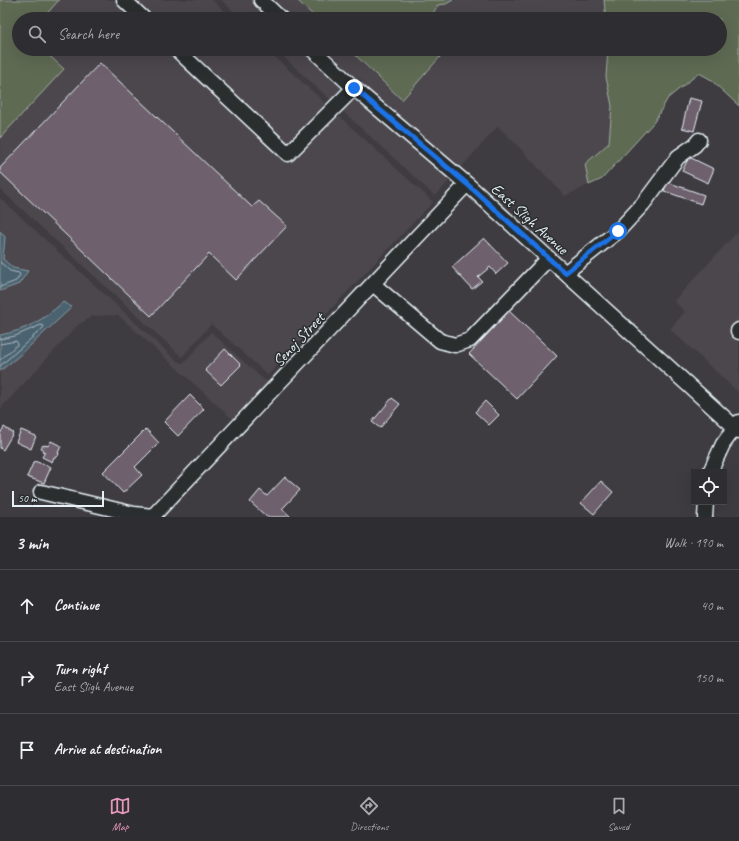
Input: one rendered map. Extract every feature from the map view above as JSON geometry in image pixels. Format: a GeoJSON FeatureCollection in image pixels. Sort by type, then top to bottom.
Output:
{"type":"FeatureCollection","features":[{"type":"Feature","properties":{"kind":"street"},"geometry":{"type":"LineString","coordinates":[[124,0],[137,12]]}},
{"type":"Feature","properties":{"kind":"street"},"geometry":{"type":"LineString","coordinates":[[261,0],[274,12]]}},
{"type":"Feature","properties":{"kind":"street"},"geometry":{"type":"LineString","coordinates":[[183,56],[288,154],[354,88]]}},
{"type":"Feature","properties":{"kind":"street","name":"East Sligh Avenue"},"geometry":{"type":"LineString","coordinates":[[320,56],[354,88],[467,184],[738,427]]}},
{"type":"Feature","properties":{"kind":"street"},"geometry":{"type":"LineString","coordinates":[[565,273],[618,231],[643,204],[678,157],[699,140]]}},
{"type":"Feature","properties":{"kind":"street","name":"Senoj Street"},"geometry":{"type":"LineString","coordinates":[[153,517],[467,184]]}},
{"type":"Feature","properties":{"kind":"street"},"geometry":{"type":"LineString","coordinates":[[373,284],[440,341],[455,345],[470,340],[549,258]]}},
{"type":"Feature","properties":{"kind":"street"},"geometry":{"type":"LineString","coordinates":[[711,469],[723,444],[738,427]]}},
{"type":"Feature","properties":{"kind":"street"},"geometry":{"type":"LineString","coordinates":[[41,492],[134,514],[153,517]]}},
{"type":"Feature","properties":{"kind":"street"},"geometry":{"type":"LineString","coordinates":[[705,517],[706,505]]}},
{"type":"Feature","properties":{"kind":"shaded area"},"geometry":{"type":"Polygon","coordinates":[[[0,0],[212,0],[225,12],[12,12],[12,56],[274,56],[433,202],[268,375],[211,324],[182,357],[0,189],[0,0]]]}},
{"type":"Feature","properties":{"kind":"shaded area"},"geometry":{"type":"Polygon","coordinates":[[[221,0],[251,0],[263,12],[234,12],[221,0]]]}},
{"type":"Feature","properties":{"kind":"shaded area"},"geometry":{"type":"Polygon","coordinates":[[[271,0],[297,0],[310,12],[284,12],[271,0]]]}},
{"type":"Feature","properties":{"kind":"shaded area"},"geometry":{"type":"Polygon","coordinates":[[[453,0],[604,0],[605,12],[434,12],[438,5],[446,4],[453,0]]]}},
{"type":"Feature","properties":{"kind":"shaded area"},"geometry":{"type":"Polygon","coordinates":[[[283,56],[309,56],[344,90],[451,179],[435,196],[283,56]]]}},
{"type":"Feature","properties":{"kind":"shaded area"},"geometry":{"type":"Polygon","coordinates":[[[330,56],[355,56],[402,100],[441,56],[608,56],[606,77],[612,106],[609,143],[585,164],[589,185],[565,196],[498,126],[460,169],[358,83],[330,56]]]}},
{"type":"Feature","properties":{"kind":"shaded area"},"geometry":{"type":"Polygon","coordinates":[[[0,198],[178,362],[183,363],[186,361],[211,332],[264,380],[269,381],[273,378],[235,421],[118,315],[93,316],[78,325],[0,409],[0,371],[20,355],[72,307],[63,302],[49,315],[35,324],[14,333],[0,335],[0,291],[19,284],[28,272],[13,268],[2,259],[4,237],[0,231],[0,198]]]}},
{"type":"Feature","properties":{"kind":"shaded area"},"geometry":{"type":"Polygon","coordinates":[[[739,230],[739,393],[670,329],[685,312],[674,301],[739,230]]]}},
{"type":"Feature","properties":{"kind":"green space"},"geometry":{"type":"Polygon","coordinates":[[[0,0],[59,0],[48,12],[12,12],[12,56],[50,56],[64,69],[0,138],[0,0]]]}},
{"type":"Feature","properties":{"kind":"green space"},"geometry":{"type":"Polygon","coordinates":[[[297,0],[453,0],[446,4],[438,5],[434,12],[310,12],[297,0]]]}},
{"type":"Feature","properties":{"kind":"green space"},"geometry":{"type":"Polygon","coordinates":[[[604,0],[739,0],[739,106],[710,79],[699,73],[668,98],[654,122],[602,179],[589,185],[585,164],[609,143],[612,106],[606,77],[608,56],[727,56],[727,12],[605,12],[604,0]]]}},
{"type":"Feature","properties":{"kind":"green space"},"geometry":{"type":"Polygon","coordinates":[[[356,56],[441,56],[402,100],[356,56]]]}},
{"type":"Feature","properties":{"kind":"water"},"geometry":{"type":"Polygon","coordinates":[[[0,231],[5,237],[3,259],[13,268],[28,271],[19,284],[0,291],[0,231]]]}},
{"type":"Feature","properties":{"kind":"water"},"geometry":{"type":"Polygon","coordinates":[[[63,302],[72,307],[20,355],[0,371],[0,335],[27,327],[49,314],[63,302]]]}},
{"type":"Feature","properties":{"kind":"building"},"geometry":{"type":"Polygon","coordinates":[[[100,63],[252,207],[259,201],[287,226],[236,280],[209,254],[151,316],[0,172],[0,168],[100,63]]]}},
{"type":"Feature","properties":{"kind":"building"},"geometry":{"type":"Polygon","coordinates":[[[689,98],[702,101],[694,131],[682,128],[689,98]]]}},
{"type":"Feature","properties":{"kind":"building"},"geometry":{"type":"Polygon","coordinates":[[[689,157],[714,169],[708,183],[682,171],[689,157]]]}},
{"type":"Feature","properties":{"kind":"building"},"geometry":{"type":"Polygon","coordinates":[[[667,182],[704,195],[701,204],[664,191],[667,182]]]}},
{"type":"Feature","properties":{"kind":"building"},"geometry":{"type":"Polygon","coordinates":[[[484,238],[508,263],[496,274],[490,267],[478,277],[482,281],[472,289],[452,267],[484,238]]]}},
{"type":"Feature","properties":{"kind":"building"},"geometry":{"type":"Polygon","coordinates":[[[509,311],[557,356],[517,399],[469,354],[509,311]]]}},
{"type":"Feature","properties":{"kind":"building"},"geometry":{"type":"Polygon","coordinates":[[[225,349],[241,365],[221,385],[205,370],[225,349]]]}},
{"type":"Feature","properties":{"kind":"building"},"geometry":{"type":"Polygon","coordinates":[[[190,395],[204,409],[178,436],[164,422],[190,395]]]}},
{"type":"Feature","properties":{"kind":"building"},"geometry":{"type":"Polygon","coordinates":[[[392,398],[400,404],[380,428],[372,422],[392,398]]]}},
{"type":"Feature","properties":{"kind":"building"},"geometry":{"type":"Polygon","coordinates":[[[485,401],[499,415],[489,425],[475,412],[485,401]]]}},
{"type":"Feature","properties":{"kind":"building"},"geometry":{"type":"Polygon","coordinates":[[[4,427],[13,433],[3,450],[0,448],[0,434],[4,427]]]}},
{"type":"Feature","properties":{"kind":"building"},"geometry":{"type":"Polygon","coordinates":[[[146,429],[159,443],[135,467],[142,475],[123,493],[103,472],[146,429]]]}},
{"type":"Feature","properties":{"kind":"building"},"geometry":{"type":"Polygon","coordinates":[[[21,430],[36,436],[31,449],[16,442],[21,430]]]}},
{"type":"Feature","properties":{"kind":"building"},"geometry":{"type":"Polygon","coordinates":[[[51,441],[61,446],[58,456],[54,457],[52,462],[42,457],[45,452],[42,451],[43,449],[41,448],[43,445],[48,446],[51,441]]]}},
{"type":"Feature","properties":{"kind":"building"},"geometry":{"type":"Polygon","coordinates":[[[34,461],[51,467],[44,483],[27,477],[34,461]]]}},
{"type":"Feature","properties":{"kind":"building"},"geometry":{"type":"Polygon","coordinates":[[[285,477],[300,490],[282,509],[290,516],[267,517],[250,502],[260,490],[267,496],[285,477]]]}},
{"type":"Feature","properties":{"kind":"building"},"geometry":{"type":"Polygon","coordinates":[[[601,481],[613,492],[594,514],[581,503],[601,481]]]}},
{"type":"Feature","properties":{"kind":"route"},"geometry":{"type":"LineString","coordinates":[[354,88],[467,184],[565,273],[618,231]]}}]}
